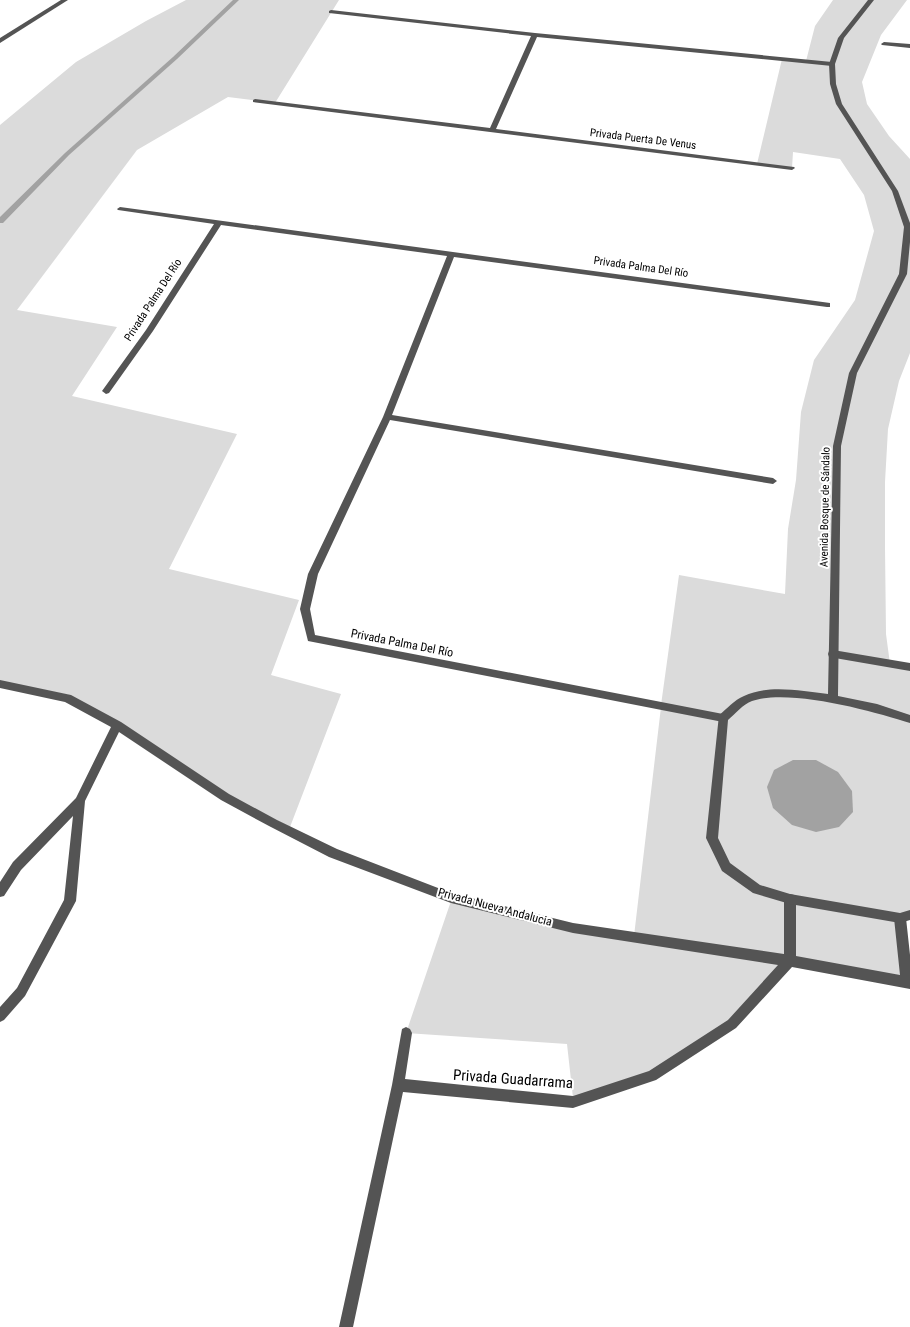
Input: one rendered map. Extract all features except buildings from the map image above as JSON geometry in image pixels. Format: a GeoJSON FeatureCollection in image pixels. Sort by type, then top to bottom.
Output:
{"type":"FeatureCollection","features":[{"type":"Feature","properties":{"kind":"street"},"geometry":{"type":"LineString","coordinates":[[0,41],[65,0]]}},
{"type":"Feature","properties":{"kind":"street","name":"Avenida Bosque de Sándalo"},"geometry":{"type":"LineString","coordinates":[[833,700],[837,446],[853,374],[880,317],[907,274],[908,227],[895,191],[839,104],[833,84],[832,64],[841,38],[871,0]]}},
{"type":"Feature","properties":{"kind":"street"},"geometry":{"type":"LineString","coordinates":[[331,12],[535,35],[832,64]]}},
{"type":"Feature","properties":{"kind":"street"},"geometry":{"type":"LineString","coordinates":[[492,130],[535,35]]}},
{"type":"Feature","properties":{"kind":"street"},"geometry":{"type":"LineString","coordinates":[[884,44],[910,46]]}},
{"type":"Feature","properties":{"kind":"street","name":"Privada Puerta De Venus"},"geometry":{"type":"LineString","coordinates":[[255,101],[792,168]]}},
{"type":"Feature","properties":{"kind":"street","name":"Privada Palma Del Río"},"geometry":{"type":"LineString","coordinates":[[120,209],[827,305]]}},
{"type":"Feature","properties":{"kind":"street","name":"Privada Palma Del Río"},"geometry":{"type":"LineString","coordinates":[[106,391],[149,331],[219,222]]}},
{"type":"Feature","properties":{"kind":"street","name":"Privada Palma Del Río"},"geometry":{"type":"LineString","coordinates":[[452,253],[387,417],[313,574],[304,609],[311,638],[723,718]]}},
{"type":"Feature","properties":{"kind":"street"},"geometry":{"type":"LineString","coordinates":[[387,417],[773,481]]}},
{"type":"Feature","properties":{"kind":"street"},"geometry":{"type":"LineString","coordinates":[[833,654],[910,667]]}},
{"type":"Feature","properties":{"kind":"street","name":"Privada Nueva Andalucia"},"geometry":{"type":"LineString","coordinates":[[0,684],[67,698],[117,725],[224,797],[333,853],[451,898],[573,928],[790,961]]}},
{"type":"Feature","properties":{"kind":"street"},"geometry":{"type":"LineString","coordinates":[[790,899],[790,961],[908,983],[905,916],[790,899],[757,889],[726,867],[712,838],[723,718],[750,697],[776,693],[833,700],[895,711],[910,719]]}},
{"type":"Feature","properties":{"kind":"street"},"geometry":{"type":"LineString","coordinates":[[0,892],[17,866],[80,801],[117,725]]}},
{"type":"Feature","properties":{"kind":"street"},"geometry":{"type":"LineString","coordinates":[[0,1016],[21,992],[70,901],[80,801]]}},
{"type":"Feature","properties":{"kind":"street","name":"Privada Guadarrama"},"geometry":{"type":"LineString","coordinates":[[398,1085],[573,1102],[652,1076],[732,1024],[790,961]]}},
{"type":"Feature","properties":{"kind":"street"},"geometry":{"type":"LineString","coordinates":[[346,1327],[398,1085],[406,1033]]}},
{"type":"Feature","properties":{"kind":"shaded area"},"geometry":{"type":"Polygon","coordinates":[[[186,0],[339,0],[275,103],[228,97],[137,150],[17,310],[117,327],[72,396],[237,434],[169,569],[299,600],[271,675],[341,694],[290,827],[226,794],[69,695],[0,681],[0,125],[76,62],[186,0]]]}},
{"type":"Feature","properties":{"kind":"shaded area"},"geometry":{"type":"Polygon","coordinates":[[[833,0],[907,0],[881,35],[862,82],[867,104],[889,136],[910,159],[910,353],[899,381],[888,429],[885,482],[885,548],[886,634],[890,664],[910,667],[910,914],[900,917],[758,889],[726,867],[713,837],[723,718],[661,705],[679,575],[785,594],[788,529],[796,480],[801,412],[814,360],[855,300],[874,231],[864,195],[840,159],[793,152],[792,168],[757,164],[782,59],[806,61],[815,26],[833,0]],[[776,692],[749,697],[723,718],[750,698],[777,693],[832,699],[776,692]]]}},
{"type":"Feature","properties":{"kind":"shaded area"},"geometry":{"type":"Polygon","coordinates":[[[661,707],[721,719],[711,839],[725,868],[789,900],[789,960],[634,936],[661,707]]]}},
{"type":"Feature","properties":{"kind":"shaded area"},"geometry":{"type":"Polygon","coordinates":[[[793,760],[816,760],[838,772],[852,791],[853,812],[839,827],[816,832],[792,825],[773,808],[767,787],[774,770],[793,760]]]}},
{"type":"Feature","properties":{"kind":"shaded area"},"geometry":{"type":"Polygon","coordinates":[[[451,901],[783,963],[730,1020],[651,1072],[573,1098],[567,1044],[406,1033],[451,901]]]}},
{"type":"Feature","properties":{"kind":"shaded area"},"geometry":{"type":"Polygon","coordinates":[[[791,901],[899,919],[905,981],[790,961],[791,901]]]}},
{"type":"Feature","properties":{"kind":"waterway"},"geometry":{"type":"LineString","coordinates":[[0,221],[67,154],[175,58],[236,0]]}}]}
